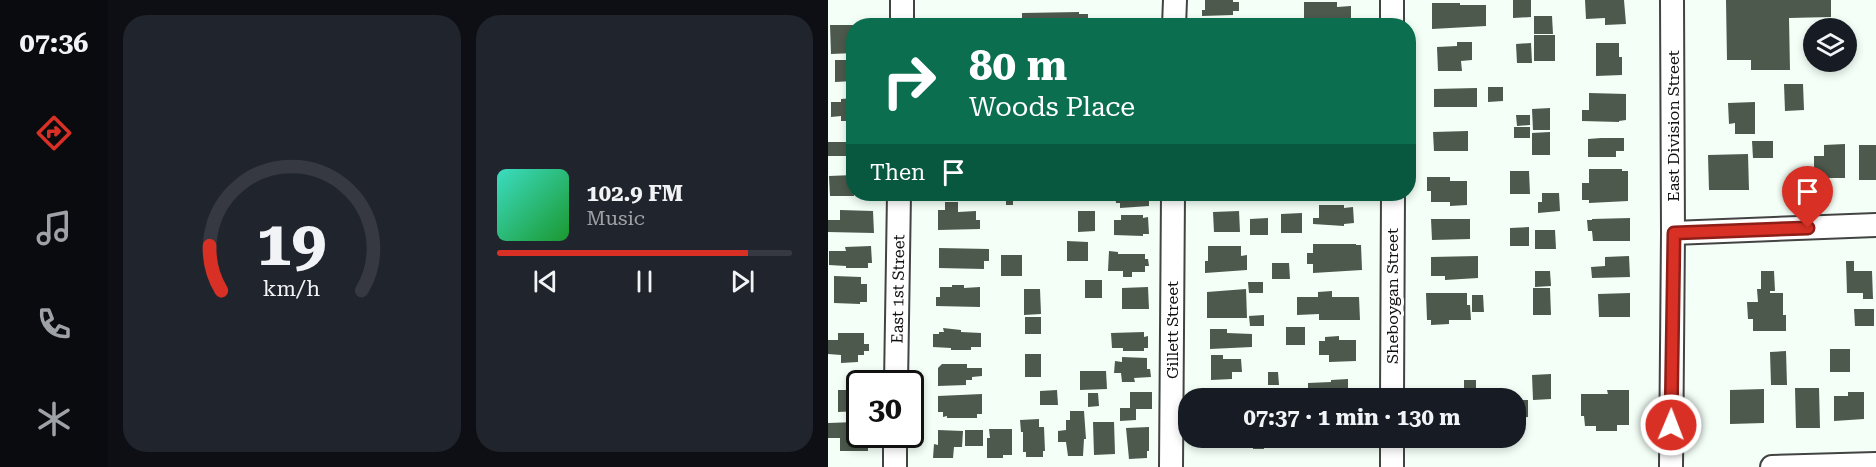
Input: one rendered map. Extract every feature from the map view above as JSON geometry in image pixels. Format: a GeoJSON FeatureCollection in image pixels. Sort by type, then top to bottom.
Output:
{"type":"FeatureCollection","features":[{"type":"Feature","properties":{"kind":"street"},"geometry":{"type":"LineString","coordinates":[[902,0],[902,18]]}},
{"type":"Feature","properties":{"kind":"street"},"geometry":{"type":"LineString","coordinates":[[1174,0],[1174,18]]}},
{"type":"Feature","properties":{"kind":"street"},"geometry":{"type":"LineString","coordinates":[[1392,0],[1392,18]]}},
{"type":"Feature","properties":{"kind":"street","name":"East Division Street"},"geometry":{"type":"LineString","coordinates":[[1671,467],[1674,233],[1672,0]]}},
{"type":"Feature","properties":{"kind":"street","name":"East 1st Street"},"geometry":{"type":"LineString","coordinates":[[896,370],[899,201]]}},
{"type":"Feature","properties":{"kind":"street","name":"Gillett Street"},"geometry":{"type":"LineString","coordinates":[[1171,467],[1173,201]]}},
{"type":"Feature","properties":{"kind":"street","name":"Sheboygan Street"},"geometry":{"type":"LineString","coordinates":[[1392,388],[1393,201]]}},
{"type":"Feature","properties":{"kind":"street"},"geometry":{"type":"LineString","coordinates":[[1674,233],[1876,225]]}},
{"type":"Feature","properties":{"kind":"street"},"geometry":{"type":"LineString","coordinates":[[895,448],[895,467]]}},
{"type":"Feature","properties":{"kind":"street"},"geometry":{"type":"LineString","coordinates":[[1392,448],[1392,467]]}},
{"type":"Feature","properties":{"kind":"street"},"geometry":{"type":"LineString","coordinates":[[1772,467],[1876,464]]}},
{"type":"Feature","properties":{"kind":"building"},"geometry":{"type":"Polygon","coordinates":[[[1205,0],[1233,0],[1233,2],[1239,2],[1239,11],[1233,11],[1233,15],[1202,16],[1202,10],[1205,10],[1205,0]]]}},
{"type":"Feature","properties":{"kind":"building"},"geometry":{"type":"Polygon","coordinates":[[[1513,0],[1531,0],[1531,17],[1513,18],[1513,0]]]}},
{"type":"Feature","properties":{"kind":"building"},"geometry":{"type":"Polygon","coordinates":[[[1585,0],[1624,0],[1626,24],[1605,25],[1605,18],[1586,19],[1585,0]]]}},
{"type":"Feature","properties":{"kind":"building"},"geometry":{"type":"Polygon","coordinates":[[[1726,0],[1831,0],[1831,17],[1789,18],[1790,70],[1751,70],[1751,60],[1727,60],[1726,0]]]}},
{"type":"Feature","properties":{"kind":"building"},"geometry":{"type":"Polygon","coordinates":[[[1304,2],[1337,2],[1337,7],[1351,6],[1351,18],[1304,18],[1304,2]]]}},
{"type":"Feature","properties":{"kind":"building"},"geometry":{"type":"Polygon","coordinates":[[[1432,3],[1486,5],[1486,26],[1432,29],[1432,3]]]}},
{"type":"Feature","properties":{"kind":"building"},"geometry":{"type":"Polygon","coordinates":[[[1079,12],[1079,14],[1088,14],[1088,18],[1022,18],[1022,13],[1079,12]]]}},
{"type":"Feature","properties":{"kind":"building"},"geometry":{"type":"Polygon","coordinates":[[[1534,16],[1552,16],[1553,34],[1534,34],[1534,16]]]}},
{"type":"Feature","properties":{"kind":"building"},"geometry":{"type":"Polygon","coordinates":[[[830,25],[846,25],[846,53],[831,54],[830,25]]]}},
{"type":"Feature","properties":{"kind":"building"},"geometry":{"type":"Polygon","coordinates":[[[1534,35],[1555,35],[1555,61],[1534,61],[1534,35]]]}},
{"type":"Feature","properties":{"kind":"building"},"geometry":{"type":"Polygon","coordinates":[[[1457,42],[1472,42],[1472,60],[1461,61],[1462,71],[1438,71],[1437,47],[1457,46],[1457,42]]]}},
{"type":"Feature","properties":{"kind":"building"},"geometry":{"type":"Polygon","coordinates":[[[1531,43],[1532,63],[1517,63],[1516,44],[1531,43]]]}},
{"type":"Feature","properties":{"kind":"building"},"geometry":{"type":"Polygon","coordinates":[[[1596,43],[1619,43],[1622,75],[1596,76],[1596,43]]]}},
{"type":"Feature","properties":{"kind":"building"},"geometry":{"type":"Polygon","coordinates":[[[835,60],[846,60],[846,81],[835,82],[835,60]]]}},
{"type":"Feature","properties":{"kind":"building"},"geometry":{"type":"Polygon","coordinates":[[[1784,84],[1803,84],[1804,110],[1785,111],[1784,84]]]}},
{"type":"Feature","properties":{"kind":"building"},"geometry":{"type":"Polygon","coordinates":[[[1488,87],[1503,87],[1503,101],[1488,102],[1488,87]]]}},
{"type":"Feature","properties":{"kind":"building"},"geometry":{"type":"Polygon","coordinates":[[[1477,88],[1477,107],[1434,107],[1434,89],[1477,88]]]}},
{"type":"Feature","properties":{"kind":"building"},"geometry":{"type":"Polygon","coordinates":[[[1589,93],[1626,94],[1626,120],[1619,122],[1582,121],[1582,110],[1589,110],[1589,93]]]}},
{"type":"Feature","properties":{"kind":"building"},"geometry":{"type":"Polygon","coordinates":[[[841,99],[846,99],[846,121],[841,121],[841,116],[831,117],[831,102],[841,102],[841,99]]]}},
{"type":"Feature","properties":{"kind":"building"},"geometry":{"type":"Polygon","coordinates":[[[1755,102],[1755,134],[1735,134],[1735,123],[1729,124],[1728,103],[1755,102]]]}},
{"type":"Feature","properties":{"kind":"building"},"geometry":{"type":"Polygon","coordinates":[[[1550,108],[1550,130],[1533,130],[1532,109],[1550,108]]]}},
{"type":"Feature","properties":{"kind":"building"},"geometry":{"type":"Polygon","coordinates":[[[1516,115],[1530,115],[1530,125],[1517,126],[1516,115]]]}},
{"type":"Feature","properties":{"kind":"building"},"geometry":{"type":"Polygon","coordinates":[[[1514,127],[1530,127],[1530,138],[1514,138],[1514,127]]]}},
{"type":"Feature","properties":{"kind":"building"},"geometry":{"type":"Polygon","coordinates":[[[1468,131],[1468,151],[1434,151],[1433,132],[1468,131]]]}},
{"type":"Feature","properties":{"kind":"building"},"geometry":{"type":"Polygon","coordinates":[[[1550,132],[1550,155],[1532,155],[1532,133],[1550,132]]]}},
{"type":"Feature","properties":{"kind":"building"},"geometry":{"type":"Polygon","coordinates":[[[1624,138],[1624,151],[1616,151],[1616,157],[1588,157],[1588,139],[1624,138]]]}},
{"type":"Feature","properties":{"kind":"building"},"geometry":{"type":"Polygon","coordinates":[[[1752,141],[1773,141],[1773,158],[1753,158],[1752,141]]]}},
{"type":"Feature","properties":{"kind":"building"},"geometry":{"type":"Polygon","coordinates":[[[828,142],[846,142],[846,156],[828,156],[828,142]]]}},
{"type":"Feature","properties":{"kind":"building"},"geometry":{"type":"Polygon","coordinates":[[[1845,144],[1845,178],[1814,178],[1814,156],[1824,156],[1824,145],[1845,144]]]}},
{"type":"Feature","properties":{"kind":"building"},"geometry":{"type":"Polygon","coordinates":[[[1859,145],[1876,145],[1876,180],[1859,180],[1859,145]]]}},
{"type":"Feature","properties":{"kind":"building"},"geometry":{"type":"Polygon","coordinates":[[[1748,154],[1749,190],[1709,190],[1708,155],[1748,154]]]}},
{"type":"Feature","properties":{"kind":"building"},"geometry":{"type":"Polygon","coordinates":[[[1589,169],[1628,171],[1628,201],[1589,203],[1589,200],[1582,200],[1582,183],[1589,183],[1589,169]]]}},
{"type":"Feature","properties":{"kind":"building"},"geometry":{"type":"Polygon","coordinates":[[[1510,171],[1529,171],[1530,194],[1510,194],[1510,171]]]}},
{"type":"Feature","properties":{"kind":"building"},"geometry":{"type":"Polygon","coordinates":[[[846,175],[846,196],[830,196],[829,176],[846,175]]]}},
{"type":"Feature","properties":{"kind":"building"},"geometry":{"type":"Polygon","coordinates":[[[1427,177],[1450,177],[1450,181],[1467,181],[1467,205],[1450,206],[1450,202],[1431,202],[1431,191],[1427,191],[1427,177]]]}},
{"type":"Feature","properties":{"kind":"building"},"geometry":{"type":"Polygon","coordinates":[[[1542,193],[1559,193],[1560,211],[1538,213],[1538,202],[1542,202],[1542,193]]]}},
{"type":"Feature","properties":{"kind":"building"},"geometry":{"type":"Polygon","coordinates":[[[1006,201],[1013,201],[1013,205],[1006,205],[1006,201]]]}},
{"type":"Feature","properties":{"kind":"building"},"geometry":{"type":"Polygon","coordinates":[[[1116,201],[1149,201],[1149,206],[1120,208],[1120,203],[1116,201]]]}},
{"type":"Feature","properties":{"kind":"building"},"geometry":{"type":"Polygon","coordinates":[[[945,202],[958,202],[958,212],[976,211],[976,220],[980,220],[980,229],[938,230],[938,210],[945,210],[945,202]]]}},
{"type":"Feature","properties":{"kind":"building"},"geometry":{"type":"Polygon","coordinates":[[[1319,205],[1353,207],[1354,223],[1344,224],[1344,226],[1313,224],[1313,218],[1319,218],[1319,205]]]}},
{"type":"Feature","properties":{"kind":"building"},"geometry":{"type":"Polygon","coordinates":[[[840,210],[873,211],[874,233],[828,232],[828,220],[840,220],[840,210]]]}},
{"type":"Feature","properties":{"kind":"building"},"geometry":{"type":"Polygon","coordinates":[[[1078,211],[1095,211],[1095,231],[1078,232],[1078,211]]]}},
{"type":"Feature","properties":{"kind":"building"},"geometry":{"type":"Polygon","coordinates":[[[1239,211],[1240,232],[1214,232],[1213,212],[1239,211]]]}},
{"type":"Feature","properties":{"kind":"building"},"geometry":{"type":"Polygon","coordinates":[[[1302,213],[1302,233],[1281,233],[1281,214],[1302,213]]]}},
{"type":"Feature","properties":{"kind":"building"},"geometry":{"type":"Polygon","coordinates":[[[1121,215],[1148,217],[1149,234],[1143,234],[1143,236],[1114,235],[1114,220],[1121,220],[1121,215]]]}},
{"type":"Feature","properties":{"kind":"building"},"geometry":{"type":"Polygon","coordinates":[[[1268,218],[1268,235],[1250,235],[1250,219],[1268,218]]]}},
{"type":"Feature","properties":{"kind":"building"},"geometry":{"type":"Polygon","coordinates":[[[1630,218],[1630,241],[1593,241],[1592,231],[1588,231],[1587,220],[1630,218]]]}},
{"type":"Feature","properties":{"kind":"building"},"geometry":{"type":"Polygon","coordinates":[[[1431,219],[1470,219],[1470,239],[1432,240],[1431,219]]]}},
{"type":"Feature","properties":{"kind":"building"},"geometry":{"type":"Polygon","coordinates":[[[1529,227],[1529,246],[1510,246],[1510,228],[1529,227]]]}},
{"type":"Feature","properties":{"kind":"building"},"geometry":{"type":"Polygon","coordinates":[[[1535,230],[1555,230],[1556,249],[1535,249],[1535,230]]]}},
{"type":"Feature","properties":{"kind":"building"},"geometry":{"type":"Polygon","coordinates":[[[1067,241],[1088,242],[1088,261],[1067,261],[1067,241]]]}},
{"type":"Feature","properties":{"kind":"building"},"geometry":{"type":"Polygon","coordinates":[[[1313,244],[1361,245],[1362,270],[1313,273],[1313,264],[1307,264],[1307,253],[1313,253],[1313,244]]]}},
{"type":"Feature","properties":{"kind":"building"},"geometry":{"type":"Polygon","coordinates":[[[871,246],[872,263],[868,263],[868,268],[829,265],[829,251],[846,251],[845,247],[871,246]]]}},
{"type":"Feature","properties":{"kind":"building"},"geometry":{"type":"Polygon","coordinates":[[[1208,246],[1241,246],[1241,256],[1247,255],[1247,270],[1205,273],[1208,246]]]}},
{"type":"Feature","properties":{"kind":"building"},"geometry":{"type":"Polygon","coordinates":[[[939,248],[989,249],[989,261],[984,261],[984,269],[939,268],[939,248]]]}},
{"type":"Feature","properties":{"kind":"building"},"geometry":{"type":"Polygon","coordinates":[[[1109,251],[1118,252],[1118,254],[1145,254],[1149,266],[1145,266],[1145,272],[1132,272],[1132,277],[1123,277],[1123,271],[1108,271],[1109,251]]]}},
{"type":"Feature","properties":{"kind":"building"},"geometry":{"type":"Polygon","coordinates":[[[1001,255],[1022,255],[1022,276],[1001,276],[1001,255]]]}},
{"type":"Feature","properties":{"kind":"building"},"geometry":{"type":"Polygon","coordinates":[[[1478,256],[1478,278],[1445,280],[1445,276],[1431,276],[1431,257],[1478,256]]]}},
{"type":"Feature","properties":{"kind":"building"},"geometry":{"type":"Polygon","coordinates":[[[1629,256],[1630,277],[1592,278],[1591,267],[1605,266],[1605,257],[1629,256]]]}},
{"type":"Feature","properties":{"kind":"building"},"geometry":{"type":"Polygon","coordinates":[[[1846,261],[1854,261],[1854,271],[1872,271],[1873,299],[1863,299],[1863,293],[1847,293],[1846,261]]]}},
{"type":"Feature","properties":{"kind":"building"},"geometry":{"type":"Polygon","coordinates":[[[1272,263],[1289,263],[1290,279],[1272,279],[1272,263]]]}},
{"type":"Feature","properties":{"kind":"building"},"geometry":{"type":"Polygon","coordinates":[[[1535,271],[1550,271],[1551,286],[1535,287],[1535,271]]]}},
{"type":"Feature","properties":{"kind":"building"},"geometry":{"type":"Polygon","coordinates":[[[1761,271],[1774,271],[1775,291],[1770,291],[1770,293],[1783,293],[1786,331],[1753,331],[1753,319],[1748,319],[1747,302],[1758,302],[1757,289],[1761,289],[1761,271]]]}},
{"type":"Feature","properties":{"kind":"building"},"geometry":{"type":"Polygon","coordinates":[[[834,276],[861,277],[861,284],[867,284],[867,302],[834,303],[834,276]]]}},
{"type":"Feature","properties":{"kind":"building"},"geometry":{"type":"Polygon","coordinates":[[[1085,280],[1102,280],[1102,298],[1085,298],[1085,280]]]}},
{"type":"Feature","properties":{"kind":"building"},"geometry":{"type":"Polygon","coordinates":[[[1248,282],[1263,282],[1263,293],[1249,293],[1248,282]]]}},
{"type":"Feature","properties":{"kind":"building"},"geometry":{"type":"Polygon","coordinates":[[[952,285],[964,285],[964,288],[980,287],[980,307],[936,306],[936,297],[940,297],[940,287],[952,287],[952,285]]]}},
{"type":"Feature","properties":{"kind":"building"},"geometry":{"type":"Polygon","coordinates":[[[1148,287],[1149,309],[1122,309],[1122,288],[1148,287]]]}},
{"type":"Feature","properties":{"kind":"building"},"geometry":{"type":"Polygon","coordinates":[[[1533,288],[1550,288],[1551,315],[1533,315],[1533,288]]]}},
{"type":"Feature","properties":{"kind":"building"},"geometry":{"type":"Polygon","coordinates":[[[1024,289],[1040,289],[1041,314],[1024,315],[1024,289]]]}},
{"type":"Feature","properties":{"kind":"building"},"geometry":{"type":"Polygon","coordinates":[[[1246,289],[1247,318],[1207,318],[1207,292],[1246,289]]]}},
{"type":"Feature","properties":{"kind":"building"},"geometry":{"type":"Polygon","coordinates":[[[1332,291],[1332,297],[1359,297],[1360,320],[1319,320],[1319,314],[1297,315],[1297,297],[1318,297],[1318,292],[1332,291]]]}},
{"type":"Feature","properties":{"kind":"building"},"geometry":{"type":"Polygon","coordinates":[[[1426,293],[1467,293],[1471,320],[1449,320],[1449,324],[1431,325],[1431,320],[1427,320],[1426,293]]]}},
{"type":"Feature","properties":{"kind":"building"},"geometry":{"type":"Polygon","coordinates":[[[1630,293],[1630,317],[1599,317],[1598,294],[1630,293]]]}},
{"type":"Feature","properties":{"kind":"building"},"geometry":{"type":"Polygon","coordinates":[[[1472,295],[1483,295],[1484,312],[1472,312],[1472,295]]]}},
{"type":"Feature","properties":{"kind":"building"},"geometry":{"type":"Polygon","coordinates":[[[1854,309],[1874,309],[1874,326],[1855,326],[1854,309]]]}},
{"type":"Feature","properties":{"kind":"building"},"geometry":{"type":"Polygon","coordinates":[[[1264,315],[1264,326],[1250,326],[1249,316],[1264,315]]]}},
{"type":"Feature","properties":{"kind":"building"},"geometry":{"type":"Polygon","coordinates":[[[1025,317],[1041,317],[1041,334],[1025,334],[1025,317]]]}},
{"type":"Feature","properties":{"kind":"building"},"geometry":{"type":"Polygon","coordinates":[[[1286,327],[1305,327],[1305,345],[1286,345],[1286,327]]]}},
{"type":"Feature","properties":{"kind":"building"},"geometry":{"type":"Polygon","coordinates":[[[943,328],[981,333],[981,347],[971,347],[971,350],[951,350],[951,348],[933,347],[933,334],[944,332],[943,328]]]}},
{"type":"Feature","properties":{"kind":"building"},"geometry":{"type":"Polygon","coordinates":[[[1210,329],[1227,329],[1227,333],[1252,334],[1252,347],[1210,349],[1210,329]]]}},
{"type":"Feature","properties":{"kind":"building"},"geometry":{"type":"Polygon","coordinates":[[[1144,332],[1144,337],[1148,336],[1148,348],[1144,348],[1144,351],[1123,351],[1123,348],[1112,348],[1111,333],[1144,332]]]}},
{"type":"Feature","properties":{"kind":"building"},"geometry":{"type":"Polygon","coordinates":[[[838,333],[864,333],[864,344],[869,344],[869,351],[864,351],[864,355],[858,355],[858,362],[841,363],[841,355],[828,354],[828,340],[838,340],[838,333]]]}},
{"type":"Feature","properties":{"kind":"building"},"geometry":{"type":"Polygon","coordinates":[[[1339,336],[1339,340],[1356,340],[1356,361],[1329,362],[1329,355],[1319,355],[1319,341],[1325,341],[1325,337],[1339,336]]]}},
{"type":"Feature","properties":{"kind":"building"},"geometry":{"type":"Polygon","coordinates":[[[1830,349],[1850,349],[1850,372],[1830,372],[1830,349]]]}},
{"type":"Feature","properties":{"kind":"building"},"geometry":{"type":"Polygon","coordinates":[[[1786,351],[1787,385],[1771,385],[1770,352],[1786,351]]]}},
{"type":"Feature","properties":{"kind":"building"},"geometry":{"type":"Polygon","coordinates":[[[1025,354],[1041,354],[1041,377],[1025,377],[1025,354]]]}},
{"type":"Feature","properties":{"kind":"building"},"geometry":{"type":"Polygon","coordinates":[[[1211,355],[1223,355],[1223,359],[1241,359],[1242,372],[1232,372],[1232,379],[1211,380],[1211,355]]]}},
{"type":"Feature","properties":{"kind":"building"},"geometry":{"type":"Polygon","coordinates":[[[1122,357],[1147,358],[1147,369],[1150,369],[1151,377],[1134,378],[1135,382],[1122,382],[1121,373],[1114,373],[1115,361],[1122,362],[1122,357]]]}},
{"type":"Feature","properties":{"kind":"building"},"geometry":{"type":"Polygon","coordinates":[[[942,364],[967,364],[967,368],[982,368],[982,376],[966,380],[966,385],[938,386],[938,368],[942,364]]]}},
{"type":"Feature","properties":{"kind":"building"},"geometry":{"type":"Polygon","coordinates":[[[1080,371],[1106,371],[1107,389],[1080,390],[1080,371]]]}},
{"type":"Feature","properties":{"kind":"building"},"geometry":{"type":"Polygon","coordinates":[[[1268,372],[1278,372],[1279,385],[1268,385],[1268,372]]]}},
{"type":"Feature","properties":{"kind":"building"},"geometry":{"type":"Polygon","coordinates":[[[1551,374],[1551,399],[1533,400],[1532,375],[1551,374]]]}},
{"type":"Feature","properties":{"kind":"building"},"geometry":{"type":"Polygon","coordinates":[[[1348,379],[1348,388],[1308,388],[1308,383],[1331,382],[1331,380],[1348,379]]]}},
{"type":"Feature","properties":{"kind":"building"},"geometry":{"type":"Polygon","coordinates":[[[1464,380],[1476,380],[1476,388],[1464,388],[1464,380]]]}},
{"type":"Feature","properties":{"kind":"building"},"geometry":{"type":"Polygon","coordinates":[[[1795,388],[1819,388],[1820,428],[1796,428],[1795,388]]]}},
{"type":"Feature","properties":{"kind":"building"},"geometry":{"type":"Polygon","coordinates":[[[1764,389],[1764,423],[1730,424],[1730,390],[1764,389]]]}},
{"type":"Feature","properties":{"kind":"building"},"geometry":{"type":"Polygon","coordinates":[[[838,390],[846,390],[846,412],[838,412],[838,390]]]}},
{"type":"Feature","properties":{"kind":"building"},"geometry":{"type":"Polygon","coordinates":[[[1057,390],[1058,405],[1040,405],[1040,391],[1057,390]]]}},
{"type":"Feature","properties":{"kind":"building"},"geometry":{"type":"Polygon","coordinates":[[[1607,390],[1629,390],[1629,425],[1617,425],[1617,431],[1596,431],[1596,426],[1585,426],[1584,416],[1581,416],[1581,394],[1608,394],[1607,390]]]}},
{"type":"Feature","properties":{"kind":"building"},"geometry":{"type":"Polygon","coordinates":[[[1130,392],[1152,392],[1152,409],[1136,409],[1136,420],[1120,421],[1120,408],[1130,408],[1130,392]]]}},
{"type":"Feature","properties":{"kind":"building"},"geometry":{"type":"Polygon","coordinates":[[[1848,392],[1864,392],[1864,419],[1834,421],[1834,396],[1848,396],[1848,392]]]}},
{"type":"Feature","properties":{"kind":"building"},"geometry":{"type":"Polygon","coordinates":[[[1088,393],[1098,393],[1099,406],[1088,407],[1088,393]]]}},
{"type":"Feature","properties":{"kind":"building"},"geometry":{"type":"Polygon","coordinates":[[[982,394],[982,414],[977,414],[977,418],[947,418],[947,416],[943,417],[943,412],[938,412],[938,396],[982,394]]]}},
{"type":"Feature","properties":{"kind":"building"},"geometry":{"type":"Polygon","coordinates":[[[1526,400],[1528,400],[1528,417],[1526,417],[1526,400]]]}},
{"type":"Feature","properties":{"kind":"building"},"geometry":{"type":"Polygon","coordinates":[[[1070,411],[1084,411],[1086,439],[1084,439],[1083,456],[1068,456],[1066,442],[1058,442],[1058,431],[1066,430],[1066,420],[1070,420],[1070,411]]]}},
{"type":"Feature","properties":{"kind":"building"},"geometry":{"type":"Polygon","coordinates":[[[1039,419],[1039,427],[1044,427],[1043,457],[1026,457],[1026,452],[1023,452],[1023,432],[1021,432],[1020,420],[1039,419]]]}},
{"type":"Feature","properties":{"kind":"building"},"geometry":{"type":"Polygon","coordinates":[[[846,422],[846,448],[868,448],[868,451],[840,451],[840,438],[828,438],[828,423],[846,422]]]}},
{"type":"Feature","properties":{"kind":"building"},"geometry":{"type":"Polygon","coordinates":[[[1093,422],[1114,422],[1115,454],[1094,455],[1093,422]]]}},
{"type":"Feature","properties":{"kind":"building"},"geometry":{"type":"Polygon","coordinates":[[[1149,427],[1147,458],[1129,459],[1126,428],[1149,427]]]}},
{"type":"Feature","properties":{"kind":"building"},"geometry":{"type":"Polygon","coordinates":[[[989,429],[1012,429],[1012,455],[1003,455],[1003,458],[987,458],[989,429]]]}},
{"type":"Feature","properties":{"kind":"building"},"geometry":{"type":"Polygon","coordinates":[[[938,430],[963,431],[962,447],[954,447],[953,458],[933,458],[934,444],[938,445],[938,430]]]}},
{"type":"Feature","properties":{"kind":"building"},"geometry":{"type":"Polygon","coordinates":[[[965,430],[983,430],[983,446],[965,446],[965,430]]]}},
{"type":"Feature","properties":{"kind":"route"},"geometry":{"type":"LineString","coordinates":[[1671,425],[1674,233],[1808,228]]}}]}
